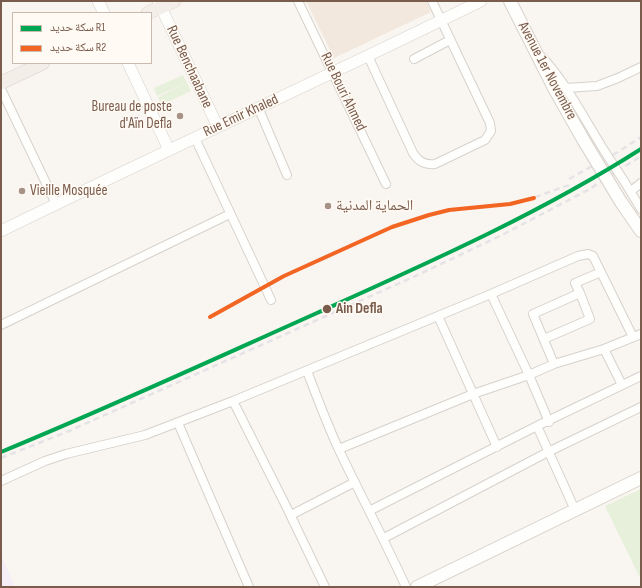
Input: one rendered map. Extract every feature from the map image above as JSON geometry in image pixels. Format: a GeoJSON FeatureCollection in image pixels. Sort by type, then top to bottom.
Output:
{"type":"FeatureCollection","features":[{"type":"Feature","properties":{"kind":"main road"},"geometry":{"type":"LineString","coordinates":[[149,12],[159,4],[174,1]]}},
{"type":"Feature","properties":{"kind":"main road","name":"Avenue 1er Novembre"},"geometry":{"type":"LineString","coordinates":[[510,1],[554,90],[621,202],[641,231]]}},
{"type":"Feature","properties":{"kind":"main road"},"geometry":{"type":"LineString","coordinates":[[1,83],[41,64]]}},
{"type":"Feature","properties":{"kind":"main road"},"geometry":{"type":"LineString","coordinates":[[418,587],[641,478]]}},
{"type":"Feature","properties":{"kind":"street"},"geometry":{"type":"LineString","coordinates":[[98,1],[104,12]]}},
{"type":"Feature","properties":{"kind":"street","name":"Rue Bouri Ahmed"},"geometry":{"type":"LineString","coordinates":[[298,1],[386,184]]}},
{"type":"Feature","properties":{"kind":"street"},"geometry":{"type":"LineString","coordinates":[[368,56],[413,153],[420,162],[430,165],[435,164],[485,140],[491,131],[490,123],[432,1]]}},
{"type":"Feature","properties":{"kind":"street","name":"Rue Emir Khaled"},"geometry":{"type":"LineString","coordinates":[[1,231],[481,1]]}},
{"type":"Feature","properties":{"kind":"street","name":"Rue Benchaabane"},"geometry":{"type":"LineString","coordinates":[[159,4],[218,127]]}},
{"type":"Feature","properties":{"kind":"street"},"geometry":{"type":"LineString","coordinates":[[414,59],[450,40]]}},
{"type":"Feature","properties":{"kind":"street"},"geometry":{"type":"LineString","coordinates":[[533,48],[552,68],[566,88],[641,209]]}},
{"type":"Feature","properties":{"kind":"street"},"geometry":{"type":"LineString","coordinates":[[128,64],[169,150]]}},
{"type":"Feature","properties":{"kind":"street"},"geometry":{"type":"LineString","coordinates":[[566,88],[597,86],[641,67]]}},
{"type":"Feature","properties":{"kind":"street"},"geometry":{"type":"LineString","coordinates":[[1,89],[56,204]]}},
{"type":"Feature","properties":{"kind":"street"},"geometry":{"type":"LineString","coordinates":[[258,107],[287,175]]}},
{"type":"Feature","properties":{"kind":"street"},"geometry":{"type":"LineString","coordinates":[[195,138],[271,300]]}},
{"type":"Feature","properties":{"kind":"street"},"geometry":{"type":"LineString","coordinates":[[630,191],[641,183]]}},
{"type":"Feature","properties":{"kind":"street"},"geometry":{"type":"LineString","coordinates":[[1,325],[230,214]]}},
{"type":"Feature","properties":{"kind":"street"},"geometry":{"type":"LineString","coordinates":[[1,481],[45,461],[66,454],[89,447],[126,440],[178,423],[307,371],[578,256],[588,254],[593,256],[633,337]]}},
{"type":"Feature","properties":{"kind":"street"},"geometry":{"type":"LineString","coordinates":[[544,339],[590,319],[575,283],[602,272]]}},
{"type":"Feature","properties":{"kind":"street"},"geometry":{"type":"LineString","coordinates":[[554,364],[533,314],[580,293]]}},
{"type":"Feature","properties":{"kind":"street"},"geometry":{"type":"LineString","coordinates":[[491,294],[529,374],[549,422]]}},
{"type":"Feature","properties":{"kind":"street"},"geometry":{"type":"LineString","coordinates":[[438,316],[497,447]]}},
{"type":"Feature","properties":{"kind":"street"},"geometry":{"type":"LineString","coordinates":[[339,449],[473,394],[554,364],[604,349],[641,334]]}},
{"type":"Feature","properties":{"kind":"street"},"geometry":{"type":"LineString","coordinates":[[604,349],[622,385]]}},
{"type":"Feature","properties":{"kind":"street"},"geometry":{"type":"LineString","coordinates":[[307,371],[339,449],[369,511],[384,538],[406,587]]}},
{"type":"Feature","properties":{"kind":"street"},"geometry":{"type":"LineString","coordinates":[[369,511],[537,426],[549,422],[641,376]]}},
{"type":"Feature","properties":{"kind":"street"},"geometry":{"type":"LineString","coordinates":[[233,401],[291,515],[325,587]]}},
{"type":"Feature","properties":{"kind":"street"},"geometry":{"type":"LineString","coordinates":[[384,538],[548,452],[641,407]]}},
{"type":"Feature","properties":{"kind":"street"},"geometry":{"type":"LineString","coordinates":[[178,423],[250,587]]}},
{"type":"Feature","properties":{"kind":"street"},"geometry":{"type":"LineString","coordinates":[[537,426],[575,510]]}},
{"type":"Feature","properties":{"kind":"street"},"geometry":{"type":"LineString","coordinates":[[291,515],[356,482]]}},
{"type":"Feature","properties":{"kind":"shaded area"},"geometry":{"type":"Polygon","coordinates":[[[306,1],[426,1],[431,12],[334,58],[306,1]]]}},
{"type":"Feature","properties":{"kind":"shaded area"},"geometry":{"type":"Polygon","coordinates":[[[1,554],[15,587],[1,587],[1,554]]]}},
{"type":"Feature","properties":{"kind":"green space"},"geometry":{"type":"Polygon","coordinates":[[[183,75],[187,83],[157,96],[154,88],[183,75]]]}},
{"type":"Feature","properties":{"kind":"green space"},"geometry":{"type":"Polygon","coordinates":[[[187,83],[191,91],[161,105],[158,97],[187,83]]]}},
{"type":"Feature","properties":{"kind":"green space"},"geometry":{"type":"Polygon","coordinates":[[[641,489],[641,580],[605,506],[641,489]]]}},
{"type":"Feature","properties":{"kind":"railway"},"geometry":{"type":"LineString","coordinates":[[569,179],[618,152],[641,137]]}},
{"type":"Feature","properties":{"kind":"railway"},"geometry":{"type":"LineString","coordinates":[[1,458],[69,431],[420,274],[502,235],[588,190],[641,156]]}},
{"type":"Feature","properties":{"kind":"railway"},"geometry":{"type":"LineString","coordinates":[[210,317],[284,276],[392,227],[449,210],[510,204],[524,201],[572,184]]}},
{"type":"Feature","properties":{"kind":"rail line","name":"R1"},"geometry":{"type":"LineString","coordinates":[[1,452],[160,384],[482,237],[563,195],[641,149]]}},
{"type":"Feature","properties":{"kind":"rail line","name":"R2"},"geometry":{"type":"LineString","coordinates":[[210,317],[284,276],[392,227],[449,210],[510,204],[534,198]]}},
{"type":"Feature","properties":{"kind":"place","name":"Bureau de poste d'Aïn Defla"},"geometry":{"type":"Point","coordinates":[180,116]}},
{"type":"Feature","properties":{"kind":"place","name":"Vieille Mosquée"},"geometry":{"type":"Point","coordinates":[22,191]}},
{"type":"Feature","properties":{"kind":"place","name":"الحماية المدنية"},"geometry":{"type":"Point","coordinates":[328,206]}},
{"type":"Feature","properties":{"kind":"place","name":"Ain Defla"},"geometry":{"type":"Point","coordinates":[327,309]}}]}
